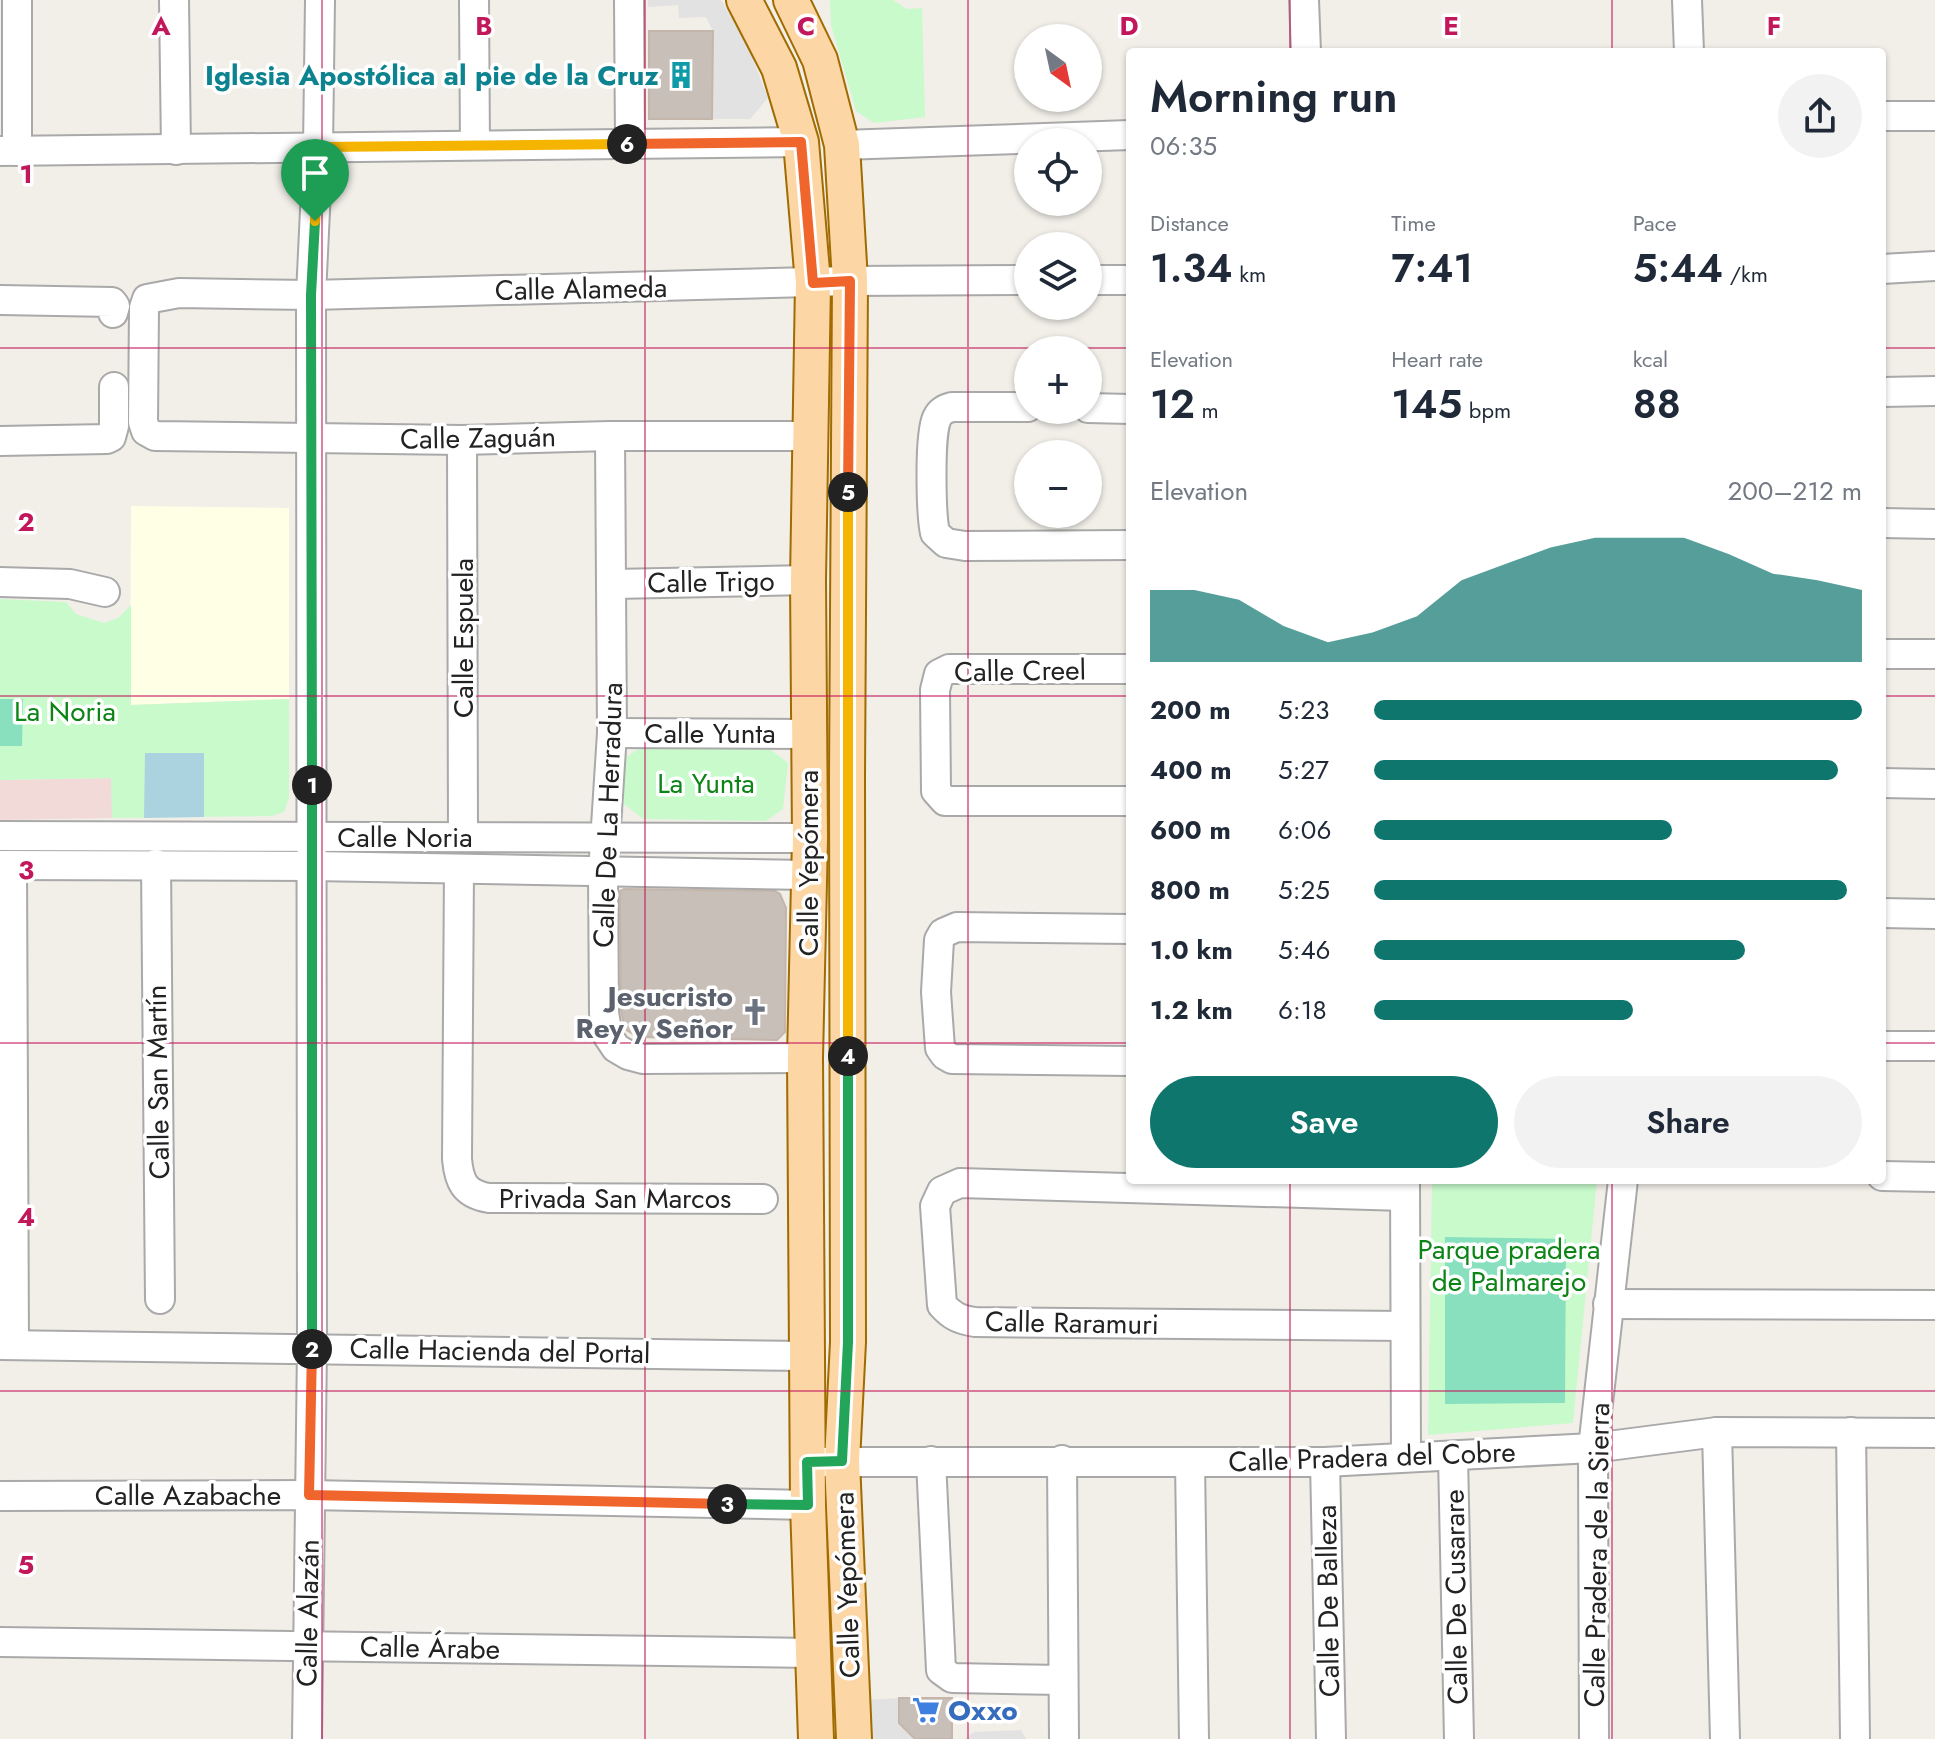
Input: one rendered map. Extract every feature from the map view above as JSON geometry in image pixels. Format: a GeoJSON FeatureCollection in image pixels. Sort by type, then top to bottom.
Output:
{"type":"FeatureCollection","features":[{"type":"Feature","properties":{"kind":"main road","name":"Calle Yepómera"},"geometry":{"type":"LineString","coordinates":[[744,0],[779,68],[801,142],[813,283],[808,580],[810,838],[805,1058],[807,1462],[816,1739]]}},
{"type":"Feature","properties":{"kind":"main road","name":"Calle Yepómera"},"geometry":{"type":"LineString","coordinates":[[791,0],[820,60],[842,145],[850,281],[848,1342],[842,1461],[854,1739]]}},
{"type":"Feature","properties":{"kind":"street"},"geometry":{"type":"LineString","coordinates":[[17,0],[8,151],[801,142]]}},
{"type":"Feature","properties":{"kind":"street"},"geometry":{"type":"LineString","coordinates":[[174,0],[176,150]]}},
{"type":"Feature","properties":{"kind":"street","name":"Calle Alazán"},"geometry":{"type":"LineString","coordinates":[[307,1739],[312,1348],[311,295],[318,147],[320,0]]}},
{"type":"Feature","properties":{"kind":"street"},"geometry":{"type":"LineString","coordinates":[[474,0],[475,145]]}},
{"type":"Feature","properties":{"kind":"street"},"geometry":{"type":"LineString","coordinates":[[629,0],[630,144]]}},
{"type":"Feature","properties":{"kind":"street"},"geometry":{"type":"LineString","coordinates":[[1304,0],[1306,48]]}},
{"type":"Feature","properties":{"kind":"street"},"geometry":{"type":"LineString","coordinates":[[1687,0],[1689,48]]}},
{"type":"Feature","properties":{"kind":"street"},"geometry":{"type":"LineString","coordinates":[[1886,116],[1935,116]]}},
{"type":"Feature","properties":{"kind":"street"},"geometry":{"type":"LineString","coordinates":[[842,145],[1126,135]]}},
{"type":"Feature","properties":{"kind":"street"},"geometry":{"type":"LineString","coordinates":[[1886,269],[1935,266]]}},
{"type":"Feature","properties":{"kind":"street","name":"Calle Alameda"},"geometry":{"type":"LineString","coordinates":[[146,431],[143,417],[143,316],[147,299],[179,293],[311,295],[850,281],[1014,280]]}},
{"type":"Feature","properties":{"kind":"street"},"geometry":{"type":"LineString","coordinates":[[1102,280],[1126,280]]}},
{"type":"Feature","properties":{"kind":"street"},"geometry":{"type":"LineString","coordinates":[[0,300],[114,308]]}},
{"type":"Feature","properties":{"kind":"street"},"geometry":{"type":"LineString","coordinates":[[0,441],[107,439],[111,437],[114,426],[114,387]]}},
{"type":"Feature","properties":{"kind":"street"},"geometry":{"type":"LineString","coordinates":[[1886,392],[1935,391]]}},
{"type":"Feature","properties":{"kind":"street"},"geometry":{"type":"LineString","coordinates":[[1014,407],[952,407],[938,416],[933,438],[935,533],[946,543],[965,546],[1126,545]]}},
{"type":"Feature","properties":{"kind":"street"},"geometry":{"type":"LineString","coordinates":[[1102,408],[1126,409]]}},
{"type":"Feature","properties":{"kind":"street","name":"Calle Zaguán"},"geometry":{"type":"LineString","coordinates":[[146,431],[149,435],[163,437],[462,440],[812,436]]}},
{"type":"Feature","properties":{"kind":"street","name":"Calle De La Herradura"},"geometry":{"type":"LineString","coordinates":[[610,436],[612,733],[603,873],[604,1013],[608,1036],[616,1048],[643,1059],[805,1058]]}},
{"type":"Feature","properties":{"kind":"street","name":"Calle Espuela"},"geometry":{"type":"LineString","coordinates":[[462,440],[463,837]]}},
{"type":"Feature","properties":{"kind":"street"},"geometry":{"type":"LineString","coordinates":[[1886,523],[1935,524]]}},
{"type":"Feature","properties":{"kind":"street","name":"Calle Trigo"},"geometry":{"type":"LineString","coordinates":[[613,584],[808,580]]}},
{"type":"Feature","properties":{"kind":"street"},"geometry":{"type":"LineString","coordinates":[[0,582],[70,584],[105,592]]}},
{"type":"Feature","properties":{"kind":"street"},"geometry":{"type":"LineString","coordinates":[[1886,654],[1935,654]]}},
{"type":"Feature","properties":{"kind":"street","name":"Calle Creel"},"geometry":{"type":"LineString","coordinates":[[1126,669],[949,669],[939,674],[935,690],[936,791],[945,801],[1126,801]]}},
{"type":"Feature","properties":{"kind":"street","name":"Calle Yunta"},"geometry":{"type":"LineString","coordinates":[[612,733],[808,734]]}},
{"type":"Feature","properties":{"kind":"street"},"geometry":{"type":"LineString","coordinates":[[1886,783],[1935,784]]}},
{"type":"Feature","properties":{"kind":"street","name":"Calle Noria"},"geometry":{"type":"LineString","coordinates":[[0,836],[810,838]]}},
{"type":"Feature","properties":{"kind":"street","name":"Calle Noria"},"geometry":{"type":"LineString","coordinates":[[6,865],[156,864],[809,875]]}},
{"type":"Feature","properties":{"kind":"street","name":"Calle San Martín"},"geometry":{"type":"LineString","coordinates":[[156,864],[160,1299]]}},
{"type":"Feature","properties":{"kind":"street"},"geometry":{"type":"LineString","coordinates":[[6,865],[7,1345]]}},
{"type":"Feature","properties":{"kind":"street","name":"Privada San Marcos"},"geometry":{"type":"LineString","coordinates":[[459,869],[457,1159],[458,1177],[468,1191],[489,1198],[763,1199]]}},
{"type":"Feature","properties":{"kind":"street"},"geometry":{"type":"LineString","coordinates":[[1886,913],[1935,914]]}},
{"type":"Feature","properties":{"kind":"street"},"geometry":{"type":"LineString","coordinates":[[1126,929],[957,927],[943,933],[939,940],[936,992],[940,1048],[952,1059],[1126,1061]]}},
{"type":"Feature","properties":{"kind":"street"},"geometry":{"type":"LineString","coordinates":[[1886,1046],[1935,1046]]}},
{"type":"Feature","properties":{"kind":"street"},"geometry":{"type":"LineString","coordinates":[[1886,1176],[1935,1177]]}},
{"type":"Feature","properties":{"kind":"street","name":"Calle Raramuri"},"geometry":{"type":"LineString","coordinates":[[1404,1188],[960,1183],[942,1191],[935,1206],[942,1305],[949,1314],[962,1320],[1405,1326]]}},
{"type":"Feature","properties":{"kind":"street","name":"Calle Pradera de la Sierra"},"geometry":{"type":"LineString","coordinates":[[1594,1739],[1593,1448],[1623,1184]]}},
{"type":"Feature","properties":{"kind":"street"},"geometry":{"type":"LineString","coordinates":[[1404,1188],[1406,1456]]}},
{"type":"Feature","properties":{"kind":"street"},"geometry":{"type":"LineString","coordinates":[[1608,1304],[1935,1305]]}},
{"type":"Feature","properties":{"kind":"street","name":"Calle Hacienda del Portal"},"geometry":{"type":"LineString","coordinates":[[7,1345],[807,1356]]}},
{"type":"Feature","properties":{"kind":"street"},"geometry":{"type":"LineString","coordinates":[[1717,1432],[1725,1739]]}},
{"type":"Feature","properties":{"kind":"street","name":"Calle Pradera del Cobre"},"geometry":{"type":"LineString","coordinates":[[807,1462],[1325,1462],[1593,1448],[1717,1432],[1935,1433]]}},
{"type":"Feature","properties":{"kind":"street"},"geometry":{"type":"LineString","coordinates":[[1851,1432],[1855,1739]]}},
{"type":"Feature","properties":{"kind":"street","name":"Calle De Cusarare"},"geometry":{"type":"LineString","coordinates":[[1453,1456],[1459,1739]]}},
{"type":"Feature","properties":{"kind":"street"},"geometry":{"type":"LineString","coordinates":[[1062,1460],[1064,1739]]}},
{"type":"Feature","properties":{"kind":"street"},"geometry":{"type":"LineString","coordinates":[[931,1461],[941,1670],[952,1678],[1063,1680]]}},
{"type":"Feature","properties":{"kind":"street"},"geometry":{"type":"LineString","coordinates":[[1190,1462],[1194,1739]]}},
{"type":"Feature","properties":{"kind":"street","name":"Calle De Balleza"},"geometry":{"type":"LineString","coordinates":[[1325,1462],[1331,1739]]}},
{"type":"Feature","properties":{"kind":"street","name":"Calle Azabache"},"geometry":{"type":"LineString","coordinates":[[0,1496],[309,1495],[808,1505]]}},
{"type":"Feature","properties":{"kind":"street","name":"Calle Árabe"},"geometry":{"type":"LineString","coordinates":[[0,1642],[812,1653]]}},
{"type":"Feature","properties":{"kind":"shaded area"},"geometry":{"type":"Polygon","coordinates":[[[648,0],[721,0],[746,41],[768,98],[750,119],[712,119],[713,31],[706,17],[679,18],[678,5],[648,7],[648,0]]]}},
{"type":"Feature","properties":{"kind":"shaded area"},"geometry":{"type":"Polygon","coordinates":[[[131,506],[289,508],[289,699],[130,705],[131,506]]]}},
{"type":"Feature","properties":{"kind":"shaded area","name":"La Noria"},"geometry":{"type":"Polygon","coordinates":[[[112,778],[112,818],[0,820],[0,780],[112,778]]]}},
{"type":"Feature","properties":{"kind":"shaded area"},"geometry":{"type":"Polygon","coordinates":[[[899,1698],[899,1723],[915,1739],[869,1739],[866,1700],[899,1698]]]}},
{"type":"Feature","properties":{"kind":"shaded area"},"geometry":{"type":"Polygon","coordinates":[[[1021,1730],[1026,1739],[965,1739],[974,1732],[1021,1730]]]}},
{"type":"Feature","properties":{"kind":"green space"},"geometry":{"type":"Polygon","coordinates":[[[830,0],[893,0],[907,9],[922,8],[925,117],[874,123],[856,111],[831,25],[830,0]]]}},
{"type":"Feature","properties":{"kind":"green space","name":"La Noria"},"geometry":{"type":"Polygon","coordinates":[[[0,599],[66,602],[76,614],[104,623],[118,618],[131,605],[131,705],[289,699],[289,798],[284,812],[272,816],[112,818],[111,778],[0,780],[0,599]]]}},
{"type":"Feature","properties":{"kind":"green space"},"geometry":{"type":"Polygon","coordinates":[[[0,699],[23,699],[22,746],[0,746],[0,699]]]}},
{"type":"Feature","properties":{"kind":"green space","name":"La Yunta"},"geometry":{"type":"Polygon","coordinates":[[[643,746],[766,746],[788,763],[783,809],[766,821],[643,819],[624,804],[625,758],[643,746]]]}},
{"type":"Feature","properties":{"kind":"green space","name":"Parque pradera de Palmarejo"},"geometry":{"type":"Polygon","coordinates":[[[1432,1184],[1597,1184],[1573,1423],[1428,1435],[1432,1184]]]}},
{"type":"Feature","properties":{"kind":"green space"},"geometry":{"type":"Polygon","coordinates":[[[1445,1237],[1566,1239],[1565,1403],[1445,1404],[1445,1237]]]}},
{"type":"Feature","properties":{"kind":"water"},"geometry":{"type":"Polygon","coordinates":[[[145,753],[204,753],[204,817],[144,818],[145,753]]]}},
{"type":"Feature","properties":{"kind":"building","name":"Iglesia Apostólica al pie de la Cruz"},"geometry":{"type":"Polygon","coordinates":[[[649,31],[713,31],[712,119],[649,119],[649,31]]]}},
{"type":"Feature","properties":{"kind":"building"},"geometry":{"type":"Polygon","coordinates":[[[620,891],[775,891],[780,894],[786,908],[785,1032],[777,1040],[638,1037],[625,1029],[621,1011],[620,910],[620,891]]]}},
{"type":"Feature","properties":{"kind":"building","name":"Oxxo"},"geometry":{"type":"Polygon","coordinates":[[[899,1698],[952,1698],[952,1739],[915,1739],[899,1723],[899,1698]]]}},
{"type":"Feature","properties":{"kind":"place","name":"Iglesia Apostólica al pie de la Cruz"},"geometry":{"type":"Point","coordinates":[681,75]}},
{"type":"Feature","properties":{"kind":"place","name":"Jesucristo Rey y Señor"},"geometry":{"type":"Point","coordinates":[755,1012]}},
{"type":"Feature","properties":{"kind":"place","name":"Oxxo"},"geometry":{"type":"Point","coordinates":[926,1710]}},
{"type":"Feature","properties":{"kind":"route"},"geometry":{"type":"LineString","coordinates":[[801,142],[813,283],[850,281],[848,1342],[842,1461],[807,1462],[808,1505],[309,1495],[312,1348],[311,295],[315,221],[318,147],[801,142]]}}]}
